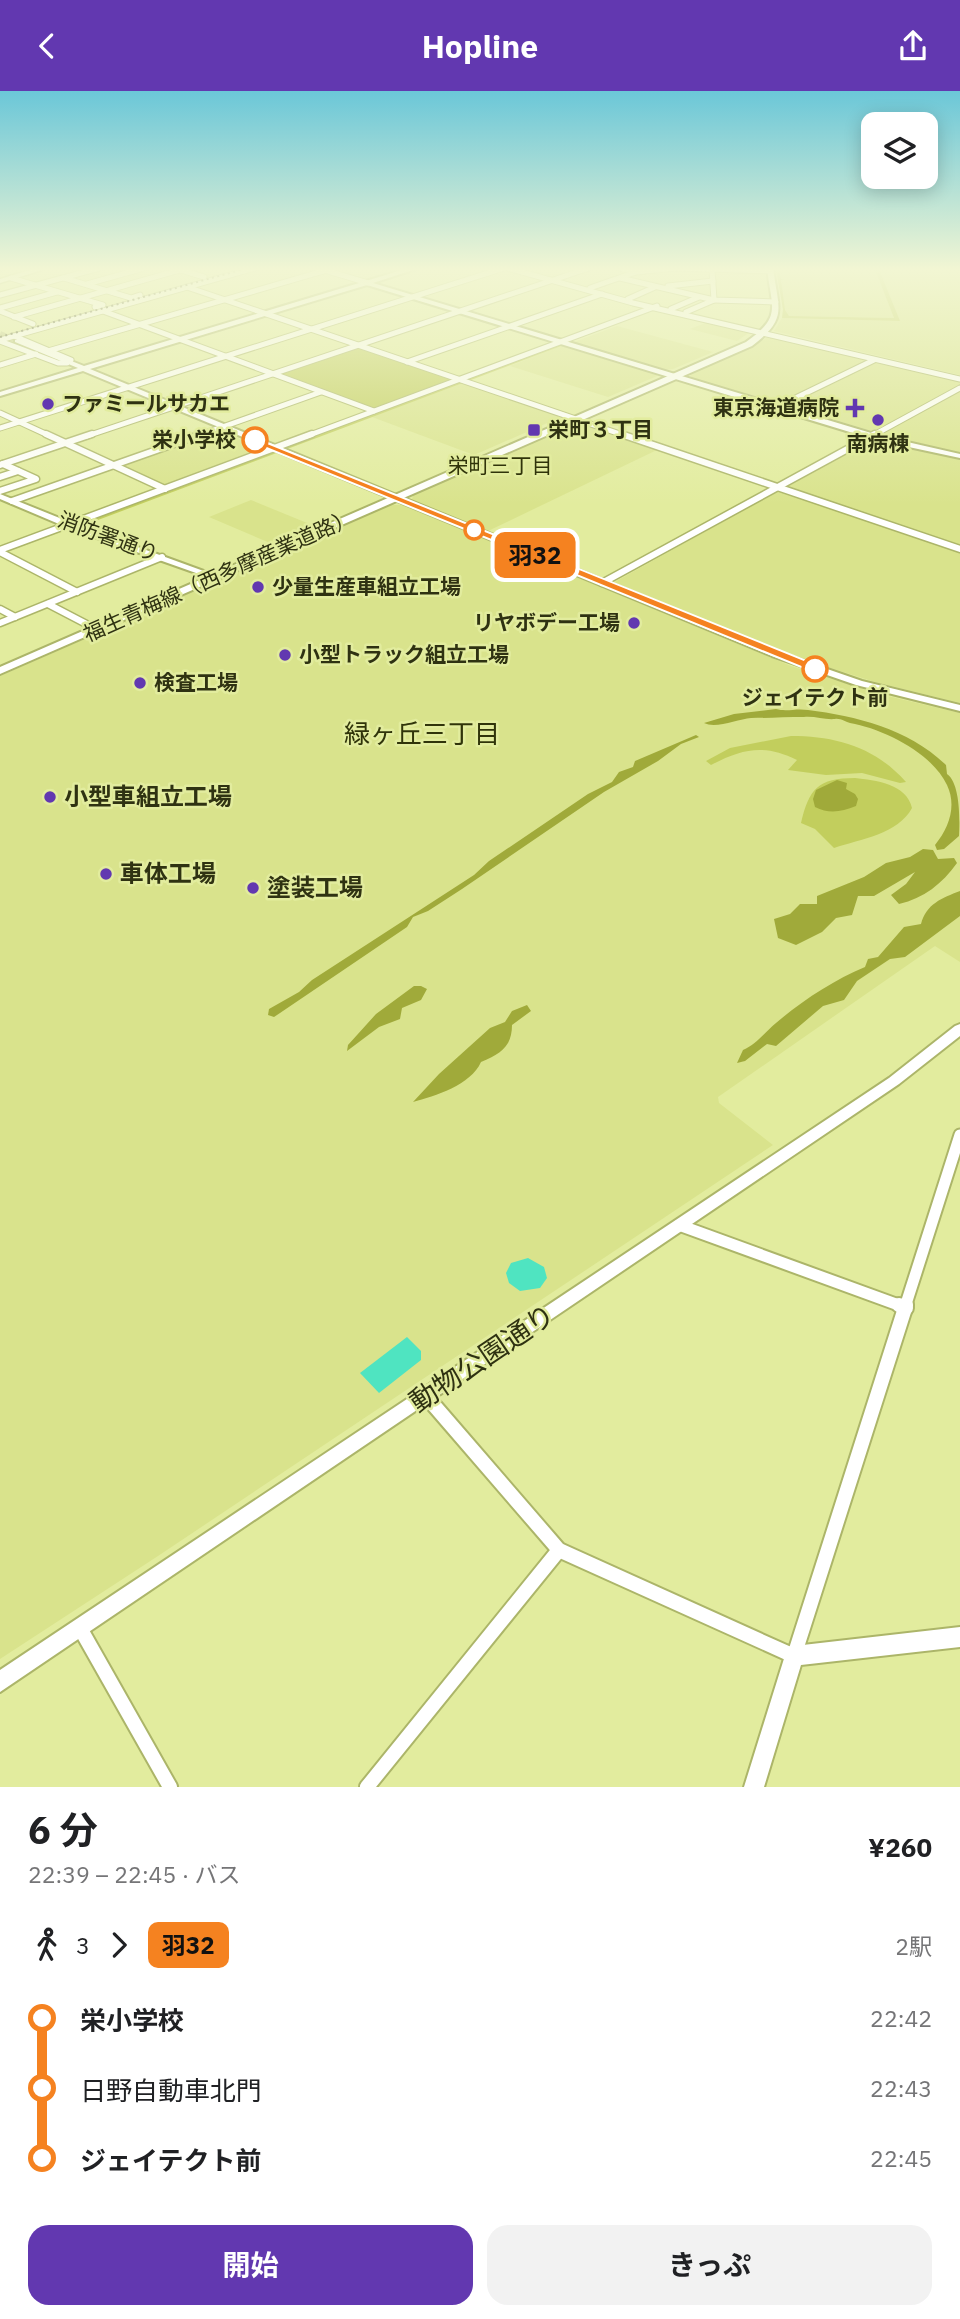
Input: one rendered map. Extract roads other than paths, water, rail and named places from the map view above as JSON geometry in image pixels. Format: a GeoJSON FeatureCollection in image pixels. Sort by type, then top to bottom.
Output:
{"type":"FeatureCollection","features":[{"type":"Feature","properties":{"kind":"main road","name":"福生青梅線（西多摩産業道路）"},"geometry":{"type":"LineString","coordinates":[[0,671],[93,627],[740,346]]}},
{"type":"Feature","properties":{"kind":"main road","name":"福生青梅線（西多摩産業道路）"},"geometry":{"type":"LineString","coordinates":[[0,664],[93,627]]}},
{"type":"Feature","properties":{"kind":"street"},"geometry":{"type":"LineString","coordinates":[[16,346],[58,363],[72,361],[36,346]]}},
{"type":"Feature","properties":{"kind":"street"},"geometry":{"type":"LineString","coordinates":[[32,346],[796,662],[859,683],[960,708]]}},
{"type":"Feature","properties":{"kind":"street"},"geometry":{"type":"LineString","coordinates":[[48,351],[64,346]]}},
{"type":"Feature","properties":{"kind":"street"},"geometry":{"type":"LineString","coordinates":[[0,394],[157,346]]}},
{"type":"Feature","properties":{"kind":"street"},"geometry":{"type":"LineString","coordinates":[[198,346],[374,411]]}},
{"type":"Feature","properties":{"kind":"street"},"geometry":{"type":"LineString","coordinates":[[0,428],[260,346]]}},
{"type":"Feature","properties":{"kind":"street"},"geometry":{"type":"LineString","coordinates":[[1,465],[355,346]]}},
{"type":"Feature","properties":{"kind":"street"},"geometry":{"type":"LineString","coordinates":[[361,346],[960,549]]}},
{"type":"Feature","properties":{"kind":"street"},"geometry":{"type":"LineString","coordinates":[[407,362],[452,346]]}},
{"type":"Feature","properties":{"kind":"street"},"geometry":{"type":"LineString","coordinates":[[0,551],[548,346]]}},
{"type":"Feature","properties":{"kind":"street"},"geometry":{"type":"LineString","coordinates":[[578,346],[873,436],[960,456]]}},
{"type":"Feature","properties":{"kind":"street"},"geometry":{"type":"LineString","coordinates":[[824,346],[960,378]]}},
{"type":"Feature","properties":{"kind":"street"},"geometry":{"type":"LineString","coordinates":[[0,365],[37,354]]}},
{"type":"Feature","properties":{"kind":"street"},"geometry":{"type":"LineString","coordinates":[[777,407],[876,358]]}},
{"type":"Feature","properties":{"kind":"street"},"geometry":{"type":"LineString","coordinates":[[602,583],[960,388]]}},
{"type":"Feature","properties":{"kind":"street"},"geometry":{"type":"LineString","coordinates":[[12,501],[321,392]]}},
{"type":"Feature","properties":{"kind":"street"},"geometry":{"type":"LineString","coordinates":[[0,413],[165,489]]}},
{"type":"Feature","properties":{"kind":"street"},"geometry":{"type":"LineString","coordinates":[[0,493],[36,479],[1,465]]}},
{"type":"Feature","properties":{"kind":"street"},"geometry":{"type":"LineString","coordinates":[[0,477],[18,471]]}},
{"type":"Feature","properties":{"kind":"street","name":"消防署通り"},"geometry":{"type":"LineString","coordinates":[[0,493],[12,501],[69,524],[212,575]]}},
{"type":"Feature","properties":{"kind":"street"},"geometry":{"type":"LineString","coordinates":[[0,551],[77,592]]}},
{"type":"Feature","properties":{"kind":"street"},"geometry":{"type":"LineString","coordinates":[[0,624],[162,557]]}},
{"type":"Feature","properties":{"kind":"street"},"geometry":{"type":"LineString","coordinates":[[48,604],[93,627]]}},
{"type":"Feature","properties":{"kind":"street"},"geometry":{"type":"LineString","coordinates":[[0,610],[15,617]]}},
{"type":"Feature","properties":{"kind":"street","name":"動物公園通り"},"geometry":{"type":"LineString","coordinates":[[0,1682],[894,1080],[960,1029]]}},
{"type":"Feature","properties":{"kind":"street"},"geometry":{"type":"LineString","coordinates":[[754,1787],[960,1135]]}},
{"type":"Feature","properties":{"kind":"street"},"geometry":{"type":"LineString","coordinates":[[680,1225],[906,1308]]}},
{"type":"Feature","properties":{"kind":"street"},"geometry":{"type":"LineString","coordinates":[[426,1396],[559,1550],[794,1657],[960,1637]]}},
{"type":"Feature","properties":{"kind":"street"},"geometry":{"type":"LineString","coordinates":[[367,1787],[559,1550]]}},
{"type":"Feature","properties":{"kind":"street"},"geometry":{"type":"LineString","coordinates":[[80,1629],[170,1787]]}},
{"type":"Feature","properties":{"kind":"water"},"geometry":{"type":"Polygon","coordinates":[[[528,1258],[544,1267],[547,1278],[540,1288],[520,1291],[509,1283],[506,1273],[511,1263],[528,1258]]]}},
{"type":"Feature","properties":{"kind":"water"},"geometry":{"type":"Polygon","coordinates":[[[407,1337],[421,1351],[421,1360],[379,1393],[360,1373],[407,1337]]]}},
{"type":"Feature","properties":{"kind":"place","name":"ファミールサカエ"},"geometry":{"type":"Point","coordinates":[48,404]}},
{"type":"Feature","properties":{"kind":"place","name":"東京海道病院"},"geometry":{"type":"Point","coordinates":[855,408]}},
{"type":"Feature","properties":{"kind":"place","name":"南病棟"},"geometry":{"type":"Point","coordinates":[878,420]}},
{"type":"Feature","properties":{"kind":"place","name":"栄町３丁目"},"geometry":{"type":"Point","coordinates":[534,430]}},
{"type":"Feature","properties":{"kind":"place","name":"栄小学校"},"geometry":{"type":"Point","coordinates":[255,440]}},
{"type":"Feature","properties":{"kind":"place","name":"少量生産車組立工場"},"geometry":{"type":"Point","coordinates":[258,587]}},
{"type":"Feature","properties":{"kind":"place","name":"リヤボデー工場"},"geometry":{"type":"Point","coordinates":[634,623]}},
{"type":"Feature","properties":{"kind":"place","name":"小型トラック組立工場"},"geometry":{"type":"Point","coordinates":[285,655]}},
{"type":"Feature","properties":{"kind":"place","name":"ジェイテクト前"},"geometry":{"type":"Point","coordinates":[815,669]}},
{"type":"Feature","properties":{"kind":"place","name":"検査工場"},"geometry":{"type":"Point","coordinates":[140,683]}},
{"type":"Feature","properties":{"kind":"place","name":"小型車組立工場"},"geometry":{"type":"Point","coordinates":[50,797]}},
{"type":"Feature","properties":{"kind":"place","name":"車体工場"},"geometry":{"type":"Point","coordinates":[106,874]}},
{"type":"Feature","properties":{"kind":"place","name":"塗装工場"},"geometry":{"type":"Point","coordinates":[253,888]}},
{"type":"Feature","properties":{"kind":"district","name":"栄町三丁目"},"geometry":{"type":"Point","coordinates":[500,466]}},
{"type":"Feature","properties":{"kind":"district","name":"緑ヶ丘三丁目"},"geometry":{"type":"Point","coordinates":[422,734]}}]}
